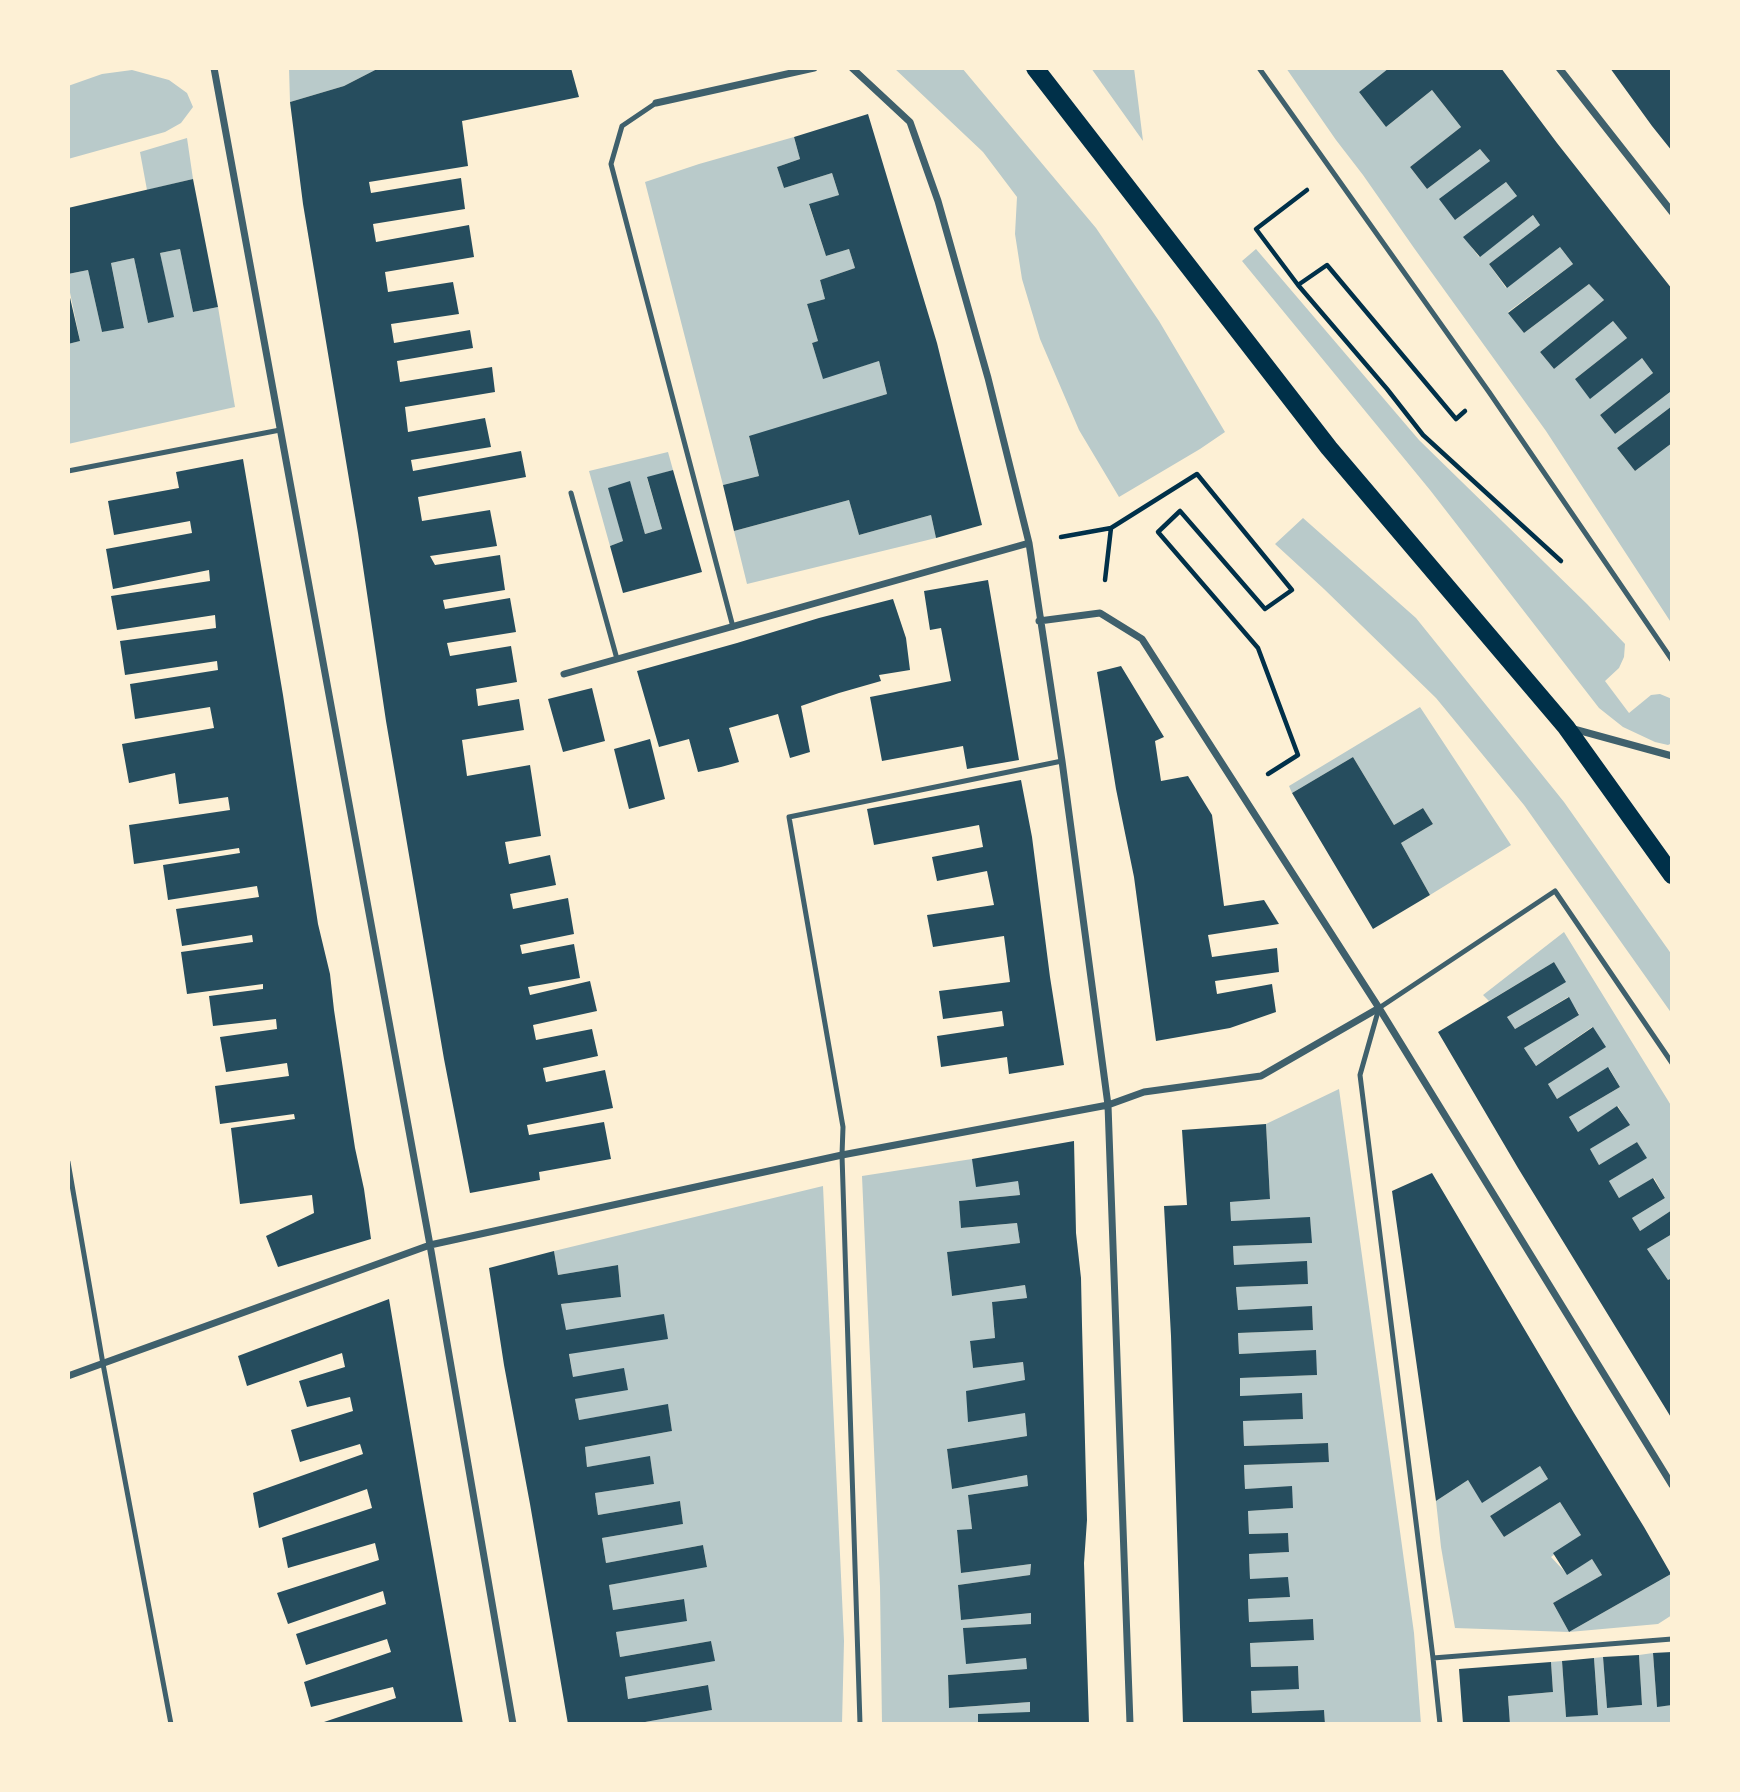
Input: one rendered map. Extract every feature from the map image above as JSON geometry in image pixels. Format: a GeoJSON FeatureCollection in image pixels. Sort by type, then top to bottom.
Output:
{"type":"FeatureCollection","features":[{"type":"Feature","properties":{"kind":"main road"},"geometry":{"type":"LineString","coordinates":[[1035,68],[1317,434],[1566,727],[1672,875]]}},
{"type":"Feature","properties":{"kind":"street"},"geometry":{"type":"LineString","coordinates":[[214,68],[430,1245],[513,1724]]}},
{"type":"Feature","properties":{"kind":"street"},"geometry":{"type":"LineString","coordinates":[[656,103],[814,68]]}},
{"type":"Feature","properties":{"kind":"street"},"geometry":{"type":"LineString","coordinates":[[852,68],[910,122],[938,201],[988,378],[1029,543],[1062,761],[1108,1105],[1130,1724]]}},
{"type":"Feature","properties":{"kind":"street"},"geometry":{"type":"LineString","coordinates":[[1559,68],[1672,212]]}},
{"type":"Feature","properties":{"kind":"street"},"geometry":{"type":"LineString","coordinates":[[564,674],[1029,543]]}},
{"type":"Feature","properties":{"kind":"street"},"geometry":{"type":"LineString","coordinates":[[1040,621],[1100,613],[1142,639],[1378,1008],[1672,1485]]}},
{"type":"Feature","properties":{"kind":"street"},"geometry":{"type":"LineString","coordinates":[[1566,727],[1672,756]]}},
{"type":"Feature","properties":{"kind":"street"},"geometry":{"type":"LineString","coordinates":[[68,1376],[430,1245],[842,1155],[1108,1105],[1144,1092],[1261,1076],[1378,1008]]}},
{"type":"Feature","properties":{"kind":"lane"},"geometry":{"type":"LineString","coordinates":[[1259,68],[1489,392],[1672,660]]}},
{"type":"Feature","properties":{"kind":"lane"},"geometry":{"type":"LineString","coordinates":[[656,103],[622,125],[611,164],[733,626]]}},
{"type":"Feature","properties":{"kind":"lane"},"geometry":{"type":"LineString","coordinates":[[68,471],[280,430]]}},
{"type":"Feature","properties":{"kind":"lane"},"geometry":{"type":"LineString","coordinates":[[571,493],[617,659]]}},
{"type":"Feature","properties":{"kind":"lane"},"geometry":{"type":"LineString","coordinates":[[860,1724],[843,1127],[789,817],[1062,761]]}},
{"type":"Feature","properties":{"kind":"lane"},"geometry":{"type":"LineString","coordinates":[[1440,1724],[1360,1075],[1378,1008],[1555,891],[1672,1063]]}},
{"type":"Feature","properties":{"kind":"lane"},"geometry":{"type":"LineString","coordinates":[[68,1162],[171,1724]]}},
{"type":"Feature","properties":{"kind":"lane"},"geometry":{"type":"LineString","coordinates":[[1433,1658],[1672,1639]]}},
{"type":"Feature","properties":{"kind":"path"},"geometry":{"type":"LineString","coordinates":[[1333,171],[1256,229],[1298,285],[1387,388],[1423,435],[1579,578],[1605,561]]}},
{"type":"Feature","properties":{"kind":"path"},"geometry":{"type":"LineString","coordinates":[[1298,285],[1326,265],[1456,419],[1489,392]]}},
{"type":"Feature","properties":{"kind":"path"},"geometry":{"type":"LineString","coordinates":[[1029,543],[1111,528],[1197,474],[1292,590],[1265,609],[1180,511],[1158,532],[1258,648],[1297,755],[1240,792]]}},
{"type":"Feature","properties":{"kind":"path"},"geometry":{"type":"LineString","coordinates":[[1100,613],[1111,528]]}},
{"type":"Feature","properties":{"kind":"shaded area"},"geometry":{"type":"Polygon","coordinates":[[[289,68],[379,68],[344,86],[290,102],[289,68]]]}},
{"type":"Feature","properties":{"kind":"shaded area"},"geometry":{"type":"Polygon","coordinates":[[[894,68],[962,68],[1096,228],[1159,321],[1225,432],[1119,497],[1079,430],[1040,339],[1022,279],[1015,234],[1017,197],[983,152],[894,68]]]}},
{"type":"Feature","properties":{"kind":"shaded area"},"geometry":{"type":"Polygon","coordinates":[[[1091,68],[1134,68],[1143,141],[1091,68]]]}},
{"type":"Feature","properties":{"kind":"shaded area"},"geometry":{"type":"Polygon","coordinates":[[[1286,68],[1389,68],[1359,92],[1386,127],[1432,90],[1461,127],[1410,167],[1427,189],[1480,149],[1490,161],[1455,220],[1506,182],[1517,196],[1464,237],[1479,257],[1533,215],[1540,225],[1489,264],[1506,288],[1560,247],[1573,264],[1508,312],[1524,333],[1589,284],[1604,300],[1540,352],[1554,369],[1613,321],[1627,338],[1575,379],[1642,358],[1653,373],[1600,415],[1615,434],[1670,392],[1672,394],[1672,406],[1617,448],[1635,471],[1672,443],[1672,624],[1546,431],[1286,68]]]}},
{"type":"Feature","properties":{"kind":"shaded area"},"geometry":{"type":"Polygon","coordinates":[[[132,70],[169,80],[187,93],[193,107],[181,123],[165,132],[68,159],[68,86],[102,74],[132,70]]]}},
{"type":"Feature","properties":{"kind":"shaded area"},"geometry":{"type":"Polygon","coordinates":[[[794,137],[800,159],[777,167],[784,188],[832,173],[839,195],[809,205],[826,256],[849,249],[855,268],[820,280],[825,299],[807,304],[818,341],[812,343],[823,378],[879,361],[887,394],[749,437],[759,476],[723,485],[645,182],[794,137]]]}},
{"type":"Feature","properties":{"kind":"shaded area"},"geometry":{"type":"Polygon","coordinates":[[[187,138],[193,179],[147,190],[140,152],[187,138]]]}},
{"type":"Feature","properties":{"kind":"shaded area"},"geometry":{"type":"Polygon","coordinates":[[[180,249],[193,312],[218,307],[235,407],[68,444],[68,344],[80,341],[68,274],[88,270],[102,332],[124,327],[111,263],[134,258],[148,323],[173,317],[160,253],[180,249]]]}},
{"type":"Feature","properties":{"kind":"shaded area"},"geometry":{"type":"Polygon","coordinates":[[[1256,249],[1419,440],[1625,644],[1624,657],[1619,668],[1605,681],[1629,713],[1651,695],[1660,694],[1672,699],[1672,743],[1668,745],[1655,742],[1623,727],[1599,708],[1430,490],[1242,261],[1256,249]]]}},
{"type":"Feature","properties":{"kind":"shaded area"},"geometry":{"type":"Polygon","coordinates":[[[668,452],[673,470],[647,478],[662,529],[645,534],[630,482],[609,488],[623,541],[610,546],[589,471],[668,452]]]}},
{"type":"Feature","properties":{"kind":"shaded area"},"geometry":{"type":"Polygon","coordinates":[[[849,500],[859,535],[931,515],[936,538],[747,584],[734,531],[849,500]]]}},
{"type":"Feature","properties":{"kind":"shaded area"},"geometry":{"type":"Polygon","coordinates":[[[1303,518],[1416,618],[1564,802],[1672,955],[1672,1014],[1524,805],[1436,698],[1275,544],[1303,518]]]}},
{"type":"Feature","properties":{"kind":"shaded area"},"geometry":{"type":"Polygon","coordinates":[[[1420,707],[1511,845],[1430,895],[1401,843],[1433,824],[1423,808],[1394,825],[1353,757],[1292,793],[1289,786],[1420,707]]]}},
{"type":"Feature","properties":{"kind":"shaded area"},"geometry":{"type":"Polygon","coordinates":[[[1564,932],[1672,1107],[1672,1210],[1640,1231],[1632,1218],[1665,1198],[1654,1178],[1619,1198],[1609,1181],[1646,1158],[1637,1142],[1599,1165],[1590,1149],[1629,1125],[1618,1106],[1578,1132],[1569,1117],[1620,1087],[1609,1068],[1557,1099],[1548,1084],[1605,1047],[1592,1027],[1536,1066],[1524,1048],[1579,1014],[1568,997],[1515,1029],[1507,1017],[1565,982],[1554,962],[1489,1001],[1483,995],[1564,932]]]}},
{"type":"Feature","properties":{"kind":"shaded area"},"geometry":{"type":"Polygon","coordinates":[[[1339,1089],[1414,1633],[1421,1724],[1325,1724],[1324,1710],[1252,1713],[1251,1691],[1299,1688],[1298,1666],[1251,1667],[1250,1643],[1314,1640],[1313,1619],[1249,1622],[1248,1599],[1290,1597],[1250,1579],[1249,1554],[1289,1552],[1288,1533],[1249,1534],[1248,1511],[1292,1508],[1292,1487],[1245,1489],[1244,1465],[1329,1462],[1328,1443],[1244,1446],[1243,1421],[1303,1419],[1302,1394],[1240,1396],[1240,1378],[1316,1375],[1315,1351],[1239,1354],[1238,1333],[1313,1330],[1312,1307],[1238,1310],[1236,1287],[1308,1284],[1234,1265],[1233,1246],[1311,1243],[1310,1218],[1231,1221],[1230,1202],[1270,1199],[1266,1124],[1339,1089]]]}},
{"type":"Feature","properties":{"kind":"shaded area"},"geometry":{"type":"Polygon","coordinates":[[[972,1159],[1018,1181],[1020,1195],[959,1201],[962,1228],[1017,1223],[1020,1243],[947,1252],[952,1296],[1025,1285],[1027,1298],[992,1302],[995,1338],[970,1342],[973,1368],[1023,1362],[1027,1436],[947,1449],[952,1489],[1027,1475],[1028,1486],[968,1495],[972,1529],[957,1531],[961,1573],[1031,1564],[1030,1575],[958,1585],[961,1620],[1031,1613],[1031,1624],[963,1628],[1026,1658],[1027,1669],[948,1675],[949,1708],[1030,1702],[1030,1712],[978,1724],[882,1724],[880,1587],[862,1176],[972,1159]]]}},
{"type":"Feature","properties":{"kind":"shaded area"},"geometry":{"type":"Polygon","coordinates":[[[823,1186],[844,1641],[842,1724],[634,1724],[712,1710],[707,1685],[628,1699],[625,1677],[714,1661],[711,1641],[620,1657],[616,1632],[687,1620],[683,1599],[613,1610],[609,1585],[707,1566],[703,1545],[606,1563],[602,1538],[683,1524],[680,1501],[598,1515],[595,1493],[654,1484],[650,1457],[587,1467],[585,1447],[672,1431],[668,1405],[579,1420],[575,1399],[628,1389],[573,1377],[561,1304],[621,1297],[618,1265],[558,1275],[554,1251],[823,1186]]]}},
{"type":"Feature","properties":{"kind":"shaded area"},"geometry":{"type":"Polygon","coordinates":[[[1672,1234],[1672,1278],[1668,1280],[1647,1249],[1672,1234]]]}},
{"type":"Feature","properties":{"kind":"shaded area"},"geometry":{"type":"Polygon","coordinates":[[[1540,1466],[1548,1479],[1490,1516],[1504,1537],[1560,1502],[1581,1535],[1551,1557],[1567,1574],[1592,1559],[1602,1575],[1553,1603],[1569,1632],[1455,1628],[1436,1501],[1468,1480],[1482,1502],[1540,1466]]]}},
{"type":"Feature","properties":{"kind":"shaded area"},"geometry":{"type":"Polygon","coordinates":[[[1671,1574],[1672,1615],[1658,1624],[1569,1632],[1671,1574]]]}},
{"type":"Feature","properties":{"kind":"shaded area"},"geometry":{"type":"Polygon","coordinates":[[[1653,1653],[1657,1706],[1672,1705],[1672,1724],[1510,1724],[1508,1696],[1553,1692],[1551,1662],[1562,1661],[1566,1717],[1598,1714],[1594,1658],[1603,1657],[1607,1708],[1642,1705],[1639,1655],[1653,1653]]]}},
{"type":"Feature","properties":{"kind":"building"},"geometry":{"type":"Polygon","coordinates":[[[379,68],[571,68],[579,97],[462,121],[468,166],[369,182],[371,193],[461,178],[465,209],[373,224],[376,242],[469,225],[474,257],[385,272],[388,292],[453,282],[459,314],[391,324],[394,343],[470,330],[473,348],[397,361],[400,382],[492,367],[495,392],[405,407],[408,432],[485,418],[491,447],[411,460],[413,471],[521,451],[526,477],[418,497],[422,521],[490,510],[497,546],[430,556],[435,565],[500,555],[505,590],[443,600],[445,609],[510,598],[516,632],[447,643],[450,656],[511,646],[517,682],[476,689],[478,706],[519,699],[524,730],[462,740],[467,776],[530,765],[541,836],[505,842],[509,864],[550,855],[556,885],[510,894],[513,909],[568,898],[574,934],[520,945],[522,954],[574,944],[580,978],[528,987],[530,995],[590,981],[597,1011],[533,1025],[536,1040],[592,1029],[598,1056],[543,1068],[546,1082],[605,1070],[613,1108],[527,1125],[529,1135],[604,1122],[611,1159],[539,1172],[540,1180],[470,1193],[444,1059],[386,721],[358,533],[303,204],[290,102],[344,86],[379,68]]]}},
{"type":"Feature","properties":{"kind":"building"},"geometry":{"type":"Polygon","coordinates":[[[1389,68],[1501,68],[1672,289],[1672,394],[1670,392],[1615,434],[1600,415],[1653,373],[1642,358],[1590,399],[1575,379],[1627,338],[1613,321],[1554,369],[1540,352],[1604,300],[1589,284],[1524,333],[1508,313],[1573,264],[1560,247],[1507,288],[1489,264],[1540,225],[1533,215],[1480,257],[1463,237],[1517,196],[1506,182],[1455,220],[1439,199],[1490,161],[1480,149],[1427,189],[1410,167],[1461,127],[1432,90],[1386,127],[1359,92],[1389,68]]]}},
{"type":"Feature","properties":{"kind":"building"},"geometry":{"type":"Polygon","coordinates":[[[1610,68],[1672,68],[1672,151],[1652,126],[1610,68]]]}},
{"type":"Feature","properties":{"kind":"building"},"geometry":{"type":"Polygon","coordinates":[[[868,114],[937,343],[982,525],[936,538],[931,515],[859,535],[849,500],[734,531],[723,485],[759,476],[749,436],[887,394],[879,361],[823,379],[812,343],[818,341],[807,304],[825,299],[820,280],[855,268],[849,249],[826,256],[809,204],[839,195],[832,173],[784,188],[777,167],[800,159],[794,137],[868,114]]]}},
{"type":"Feature","properties":{"kind":"building"},"geometry":{"type":"Polygon","coordinates":[[[193,179],[218,307],[193,312],[180,249],[160,253],[174,317],[148,323],[134,258],[111,263],[124,328],[102,332],[88,270],[68,274],[68,208],[193,179]]]}},
{"type":"Feature","properties":{"kind":"building"},"geometry":{"type":"Polygon","coordinates":[[[68,289],[80,341],[68,344],[68,289]]]}},
{"type":"Feature","properties":{"kind":"building"},"geometry":{"type":"Polygon","coordinates":[[[1672,406],[1672,443],[1635,471],[1617,448],[1672,406]]]}},
{"type":"Feature","properties":{"kind":"building"},"geometry":{"type":"Polygon","coordinates":[[[243,459],[318,924],[330,974],[371,1239],[278,1267],[266,1236],[314,1213],[312,1195],[240,1204],[231,1128],[295,1119],[294,1114],[220,1124],[215,1086],[289,1076],[287,1063],[226,1072],[220,1037],[277,1029],[276,1019],[213,1026],[209,996],[263,989],[263,984],[187,994],[181,952],[253,942],[252,935],[182,946],[176,909],[259,897],[257,886],[168,900],[163,865],[240,853],[239,848],[134,864],[129,825],[230,810],[228,797],[179,804],[175,773],[129,783],[122,744],[214,728],[210,707],[135,719],[130,684],[218,670],[217,661],[125,675],[120,641],[216,628],[215,615],[117,630],[111,596],[210,581],[209,570],[113,589],[106,549],[192,533],[190,521],[114,535],[108,501],[179,488],[176,472],[243,459]]]}},
{"type":"Feature","properties":{"kind":"building"},"geometry":{"type":"Polygon","coordinates":[[[673,470],[702,572],[623,593],[610,546],[623,541],[608,488],[630,481],[645,534],[662,529],[647,477],[673,470]]]}},
{"type":"Feature","properties":{"kind":"building"},"geometry":{"type":"Polygon","coordinates":[[[988,580],[1019,760],[967,769],[963,746],[882,761],[870,697],[951,681],[941,628],[930,630],[924,591],[988,580]]]}},
{"type":"Feature","properties":{"kind":"building"},"geometry":{"type":"Polygon","coordinates":[[[893,599],[906,638],[910,670],[879,675],[881,681],[801,706],[810,752],[790,758],[778,714],[729,728],[739,762],[721,767],[698,772],[689,739],[659,747],[637,671],[893,599]]]}},
{"type":"Feature","properties":{"kind":"building"},"geometry":{"type":"Polygon","coordinates":[[[1121,666],[1164,737],[1155,741],[1161,781],[1188,776],[1212,815],[1224,906],[1264,900],[1279,924],[1208,935],[1212,957],[1277,948],[1279,972],[1215,981],[1217,994],[1272,984],[1276,1012],[1230,1028],[1156,1041],[1134,877],[1097,672],[1121,666]]]}},
{"type":"Feature","properties":{"kind":"building"},"geometry":{"type":"Polygon","coordinates":[[[592,688],[605,741],[563,752],[548,699],[592,688]]]}},
{"type":"Feature","properties":{"kind":"building"},"geometry":{"type":"Polygon","coordinates":[[[650,739],[665,799],[629,809],[614,749],[650,739]]]}},
{"type":"Feature","properties":{"kind":"building"},"geometry":{"type":"Polygon","coordinates":[[[1353,757],[1394,825],[1423,808],[1433,824],[1401,843],[1430,895],[1373,929],[1292,793],[1353,757]]]}},
{"type":"Feature","properties":{"kind":"building"},"geometry":{"type":"Polygon","coordinates":[[[1021,780],[1032,837],[1064,1065],[1009,1074],[1007,1057],[941,1067],[937,1036],[1004,1026],[1002,1011],[943,1019],[939,991],[1010,982],[1004,936],[933,947],[927,915],[994,905],[987,871],[937,881],[932,857],[983,847],[979,825],[874,845],[867,809],[1021,780]]]}},
{"type":"Feature","properties":{"kind":"building"},"geometry":{"type":"Polygon","coordinates":[[[1554,962],[1566,982],[1507,1017],[1515,1029],[1569,997],[1579,1015],[1524,1048],[1536,1066],[1593,1027],[1606,1047],[1548,1084],[1557,1099],[1608,1067],[1620,1087],[1569,1117],[1578,1132],[1617,1106],[1630,1125],[1590,1149],[1599,1165],[1637,1142],[1647,1158],[1609,1181],[1619,1198],[1653,1178],[1665,1198],[1632,1218],[1640,1231],[1672,1210],[1672,1234],[1647,1249],[1668,1280],[1672,1278],[1672,1419],[1438,1032],[1554,962]]]}},
{"type":"Feature","properties":{"kind":"building"},"geometry":{"type":"Polygon","coordinates":[[[1266,1124],[1270,1199],[1230,1202],[1231,1221],[1310,1217],[1312,1243],[1233,1246],[1234,1265],[1307,1261],[1308,1284],[1236,1287],[1238,1310],[1312,1306],[1313,1330],[1238,1333],[1239,1354],[1316,1350],[1317,1375],[1240,1378],[1240,1396],[1302,1393],[1303,1419],[1243,1421],[1244,1446],[1328,1443],[1329,1462],[1244,1465],[1245,1489],[1292,1486],[1293,1508],[1248,1511],[1249,1534],[1288,1533],[1289,1552],[1249,1554],[1250,1579],[1288,1577],[1290,1597],[1248,1599],[1249,1622],[1313,1619],[1314,1640],[1250,1643],[1251,1667],[1298,1666],[1299,1689],[1251,1691],[1252,1713],[1324,1710],[1325,1724],[1183,1724],[1171,1336],[1164,1206],[1187,1205],[1182,1130],[1266,1124]]]}},
{"type":"Feature","properties":{"kind":"building"},"geometry":{"type":"Polygon","coordinates":[[[1074,1141],[1076,1233],[1081,1278],[1087,1520],[1084,1563],[1089,1724],[978,1724],[978,1714],[1030,1712],[1030,1702],[949,1708],[948,1675],[1027,1669],[1026,1658],[966,1664],[963,1628],[1031,1624],[1031,1613],[961,1620],[958,1585],[1030,1575],[1031,1564],[961,1573],[957,1530],[972,1529],[968,1495],[1028,1486],[1027,1475],[952,1489],[947,1449],[1027,1436],[1025,1413],[968,1422],[966,1391],[1025,1380],[1023,1362],[973,1368],[970,1341],[995,1338],[992,1302],[1027,1298],[1025,1285],[952,1296],[947,1252],[1020,1243],[1017,1223],[961,1228],[959,1201],[1020,1195],[1018,1181],[976,1187],[972,1159],[1074,1141]]]}},
{"type":"Feature","properties":{"kind":"building"},"geometry":{"type":"Polygon","coordinates":[[[1432,1173],[1671,1574],[1569,1632],[1553,1603],[1602,1575],[1592,1559],[1567,1575],[1553,1553],[1581,1535],[1560,1502],[1504,1537],[1490,1516],[1548,1479],[1540,1466],[1482,1503],[1468,1480],[1436,1501],[1392,1191],[1432,1173]]]}},
{"type":"Feature","properties":{"kind":"building"},"geometry":{"type":"Polygon","coordinates":[[[554,1251],[558,1275],[618,1265],[621,1297],[561,1304],[566,1330],[664,1314],[668,1339],[569,1354],[573,1377],[624,1368],[628,1390],[575,1399],[579,1420],[668,1404],[672,1431],[585,1447],[587,1467],[650,1456],[654,1484],[595,1493],[598,1515],[680,1501],[683,1524],[602,1538],[606,1563],[703,1545],[707,1567],[609,1585],[613,1610],[684,1599],[687,1621],[616,1632],[620,1657],[711,1641],[715,1661],[625,1677],[628,1699],[708,1685],[712,1710],[634,1724],[568,1724],[489,1268],[554,1251]]]}},
{"type":"Feature","properties":{"kind":"building"},"geometry":{"type":"Polygon","coordinates":[[[389,1299],[463,1724],[318,1724],[396,1698],[393,1687],[311,1707],[304,1682],[391,1652],[387,1639],[306,1665],[296,1634],[386,1604],[383,1591],[288,1624],[277,1593],[379,1560],[375,1543],[288,1568],[282,1538],[372,1508],[367,1489],[259,1528],[253,1493],[363,1454],[360,1444],[300,1462],[291,1430],[353,1411],[350,1397],[307,1407],[299,1381],[345,1367],[342,1353],[247,1386],[238,1356],[389,1299]]]}},
{"type":"Feature","properties":{"kind":"building"},"geometry":{"type":"Polygon","coordinates":[[[1672,1652],[1672,1705],[1657,1707],[1653,1653],[1672,1652]]]}},
{"type":"Feature","properties":{"kind":"building"},"geometry":{"type":"Polygon","coordinates":[[[1639,1655],[1642,1705],[1607,1708],[1603,1657],[1639,1655]]]}},
{"type":"Feature","properties":{"kind":"building"},"geometry":{"type":"Polygon","coordinates":[[[1594,1658],[1598,1715],[1566,1717],[1562,1661],[1594,1658]]]}},
{"type":"Feature","properties":{"kind":"building"},"geometry":{"type":"Polygon","coordinates":[[[1551,1662],[1553,1692],[1508,1696],[1510,1724],[1463,1724],[1459,1669],[1551,1662]]]}}]}
